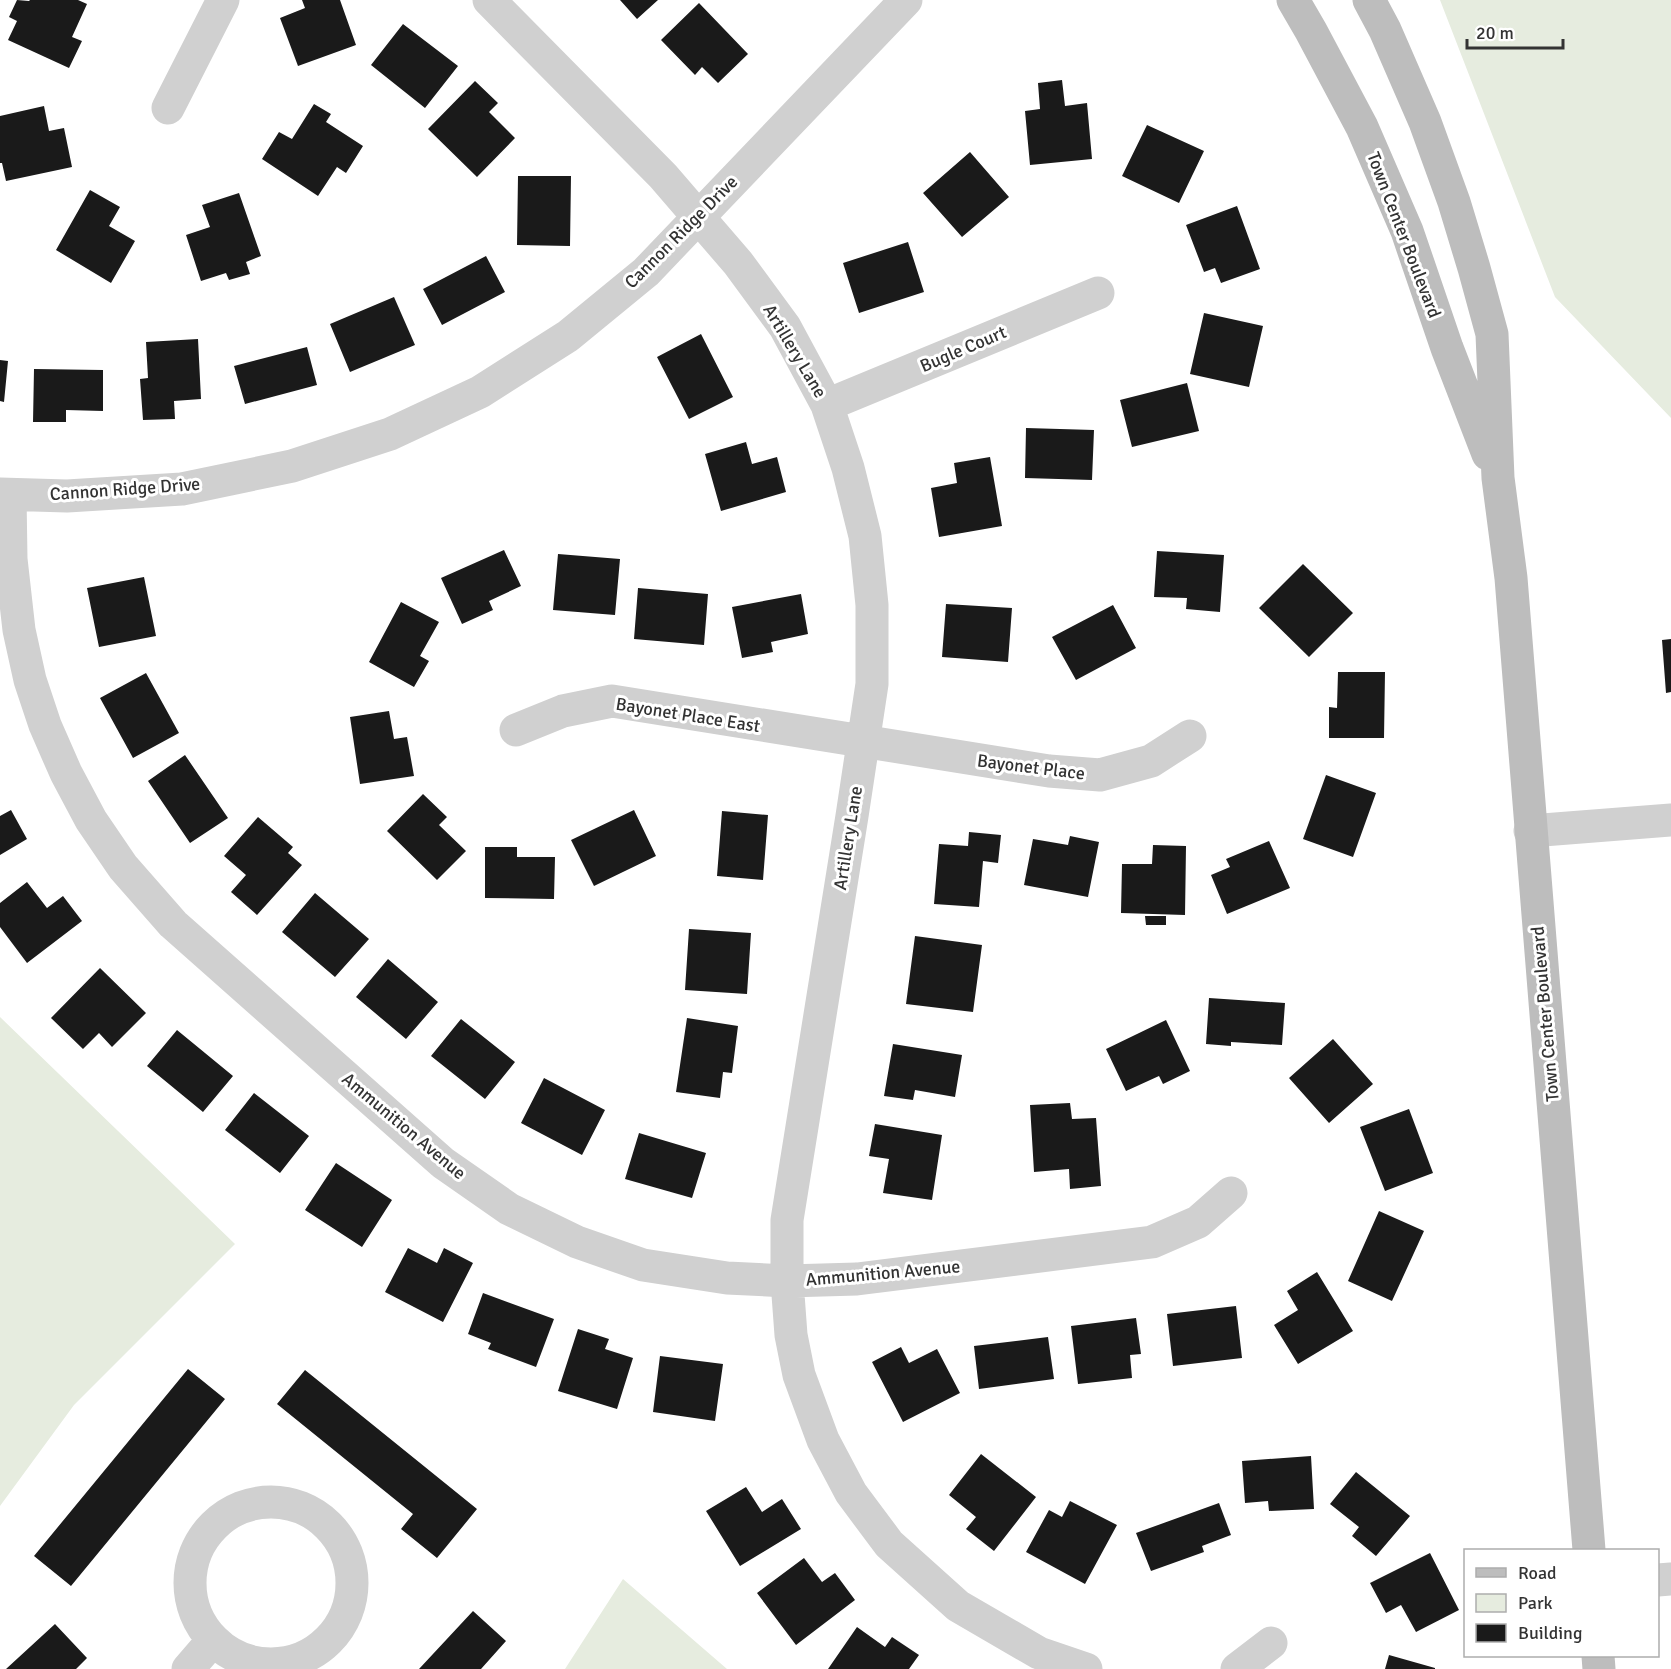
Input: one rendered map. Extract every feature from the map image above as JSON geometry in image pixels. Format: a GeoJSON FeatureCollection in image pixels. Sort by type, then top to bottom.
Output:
{"type":"FeatureCollection","features":[{"type":"Feature","properties":{"kind":"street"},"geometry":{"type":"LineString","coordinates":[[168,108],[223,0]]}},
{"type":"Feature","properties":{"kind":"street","name":"Artillery Lane"},"geometry":{"type":"LineString","coordinates":[[489,0],[663,177],[738,263],[784,327],[827,405],[848,468],[865,536],[871,593],[872,684],[787,1220],[787,1281],[792,1335],[799,1375],[823,1440],[851,1492],[889,1544],[958,1606],[1039,1653],[1086,1669]]}},
{"type":"Feature","properties":{"kind":"street","name":"Cannon Ridge Drive"},"geometry":{"type":"LineString","coordinates":[[5,494],[67,496],[182,489],[292,466],[390,434],[480,392],[568,336],[646,272],[906,0]]}},
{"type":"Feature","properties":{"kind":"street","name":"Town Center Boulevard"},"geometry":{"type":"LineString","coordinates":[[1293,0],[1362,127],[1407,231],[1448,348],[1498,478]]}},
{"type":"Feature","properties":{"kind":"street","name":"Town Center Boulevard"},"geometry":{"type":"LineString","coordinates":[[1369,0],[1425,122],[1454,202],[1492,334],[1498,478],[1511,578],[1589,1549]]}},
{"type":"Feature","properties":{"kind":"street","name":"Bugle Court"},"geometry":{"type":"LineString","coordinates":[[827,405],[1098,292]]}},
{"type":"Feature","properties":{"kind":"street","name":"Ammunition Avenue"},"geometry":{"type":"LineString","coordinates":[[5,494],[19,630],[30,680],[45,725],[66,773],[91,820],[123,867],[173,924],[444,1163],[509,1209],[577,1242],[644,1265],[727,1278],[787,1281],[857,1279],[1152,1242],[1198,1222],[1231,1193]]}},
{"type":"Feature","properties":{"kind":"street","name":"Bayonet Place East"},"geometry":{"type":"LineString","coordinates":[[516,730],[563,711],[612,702],[863,742]]}},
{"type":"Feature","properties":{"kind":"street","name":"Bayonet Place"},"geometry":{"type":"LineString","coordinates":[[863,742],[1048,771],[1100,775],[1151,761],[1190,736]]}},
{"type":"Feature","properties":{"kind":"street"},"geometry":{"type":"LineString","coordinates":[[1530,831],[1671,820]]}},
{"type":"Feature","properties":{"kind":"street"},"geometry":{"type":"LineString","coordinates":[[260,1502],[288,1503],[305,1509],[328,1525],[344,1546],[352,1573],[353,1589],[341,1626],[322,1647],[297,1660],[269,1664],[246,1661],[213,1640],[193,1606],[190,1578],[193,1559],[206,1534],[222,1518],[260,1502]]}},
{"type":"Feature","properties":{"kind":"street"},"geometry":{"type":"LineString","coordinates":[[188,1669],[213,1640]]}},
{"type":"Feature","properties":{"kind":"street"},"geometry":{"type":"LineString","coordinates":[[1237,1669],[1271,1643]]}},
{"type":"Feature","properties":{"kind":"green space"},"geometry":{"type":"Polygon","coordinates":[[[1440,0],[1671,0],[1671,418],[1555,297],[1440,0]]]}},
{"type":"Feature","properties":{"kind":"green space"},"geometry":{"type":"Polygon","coordinates":[[[0,1017],[235,1244],[74,1405],[0,1506],[0,1017]]]}},
{"type":"Feature","properties":{"kind":"green space"},"geometry":{"type":"Polygon","coordinates":[[[623,1579],[727,1669],[565,1669],[623,1579]]]}},
{"type":"Feature","properties":{"kind":"building"},"geometry":{"type":"Polygon","coordinates":[[[17,0],[78,0],[87,4],[72,37],[82,41],[69,68],[8,40],[17,21],[9,17],[17,0]]]}},
{"type":"Feature","properties":{"kind":"building"},"geometry":{"type":"Polygon","coordinates":[[[302,0],[340,0],[356,45],[298,66],[280,18],[305,8],[302,0]]]}},
{"type":"Feature","properties":{"kind":"building"},"geometry":{"type":"Polygon","coordinates":[[[620,0],[658,0],[637,19],[620,0]]]}},
{"type":"Feature","properties":{"kind":"building"},"geometry":{"type":"Polygon","coordinates":[[[699,3],[748,54],[718,83],[702,67],[695,75],[661,40],[699,3]]]}},
{"type":"Feature","properties":{"kind":"building"},"geometry":{"type":"Polygon","coordinates":[[[403,24],[458,66],[425,108],[371,65],[403,24]]]}},
{"type":"Feature","properties":{"kind":"building"},"geometry":{"type":"Polygon","coordinates":[[[1062,80],[1065,106],[1087,103],[1092,159],[1030,165],[1025,111],[1040,109],[1038,83],[1062,80]]]}},
{"type":"Feature","properties":{"kind":"building"},"geometry":{"type":"Polygon","coordinates":[[[475,81],[498,103],[489,112],[515,138],[477,177],[428,129],[475,81]]]}},
{"type":"Feature","properties":{"kind":"building"},"geometry":{"type":"Polygon","coordinates":[[[314,104],[331,114],[326,122],[363,146],[346,173],[337,167],[318,196],[262,159],[279,132],[292,139],[314,104]]]}},
{"type":"Feature","properties":{"kind":"building"},"geometry":{"type":"Polygon","coordinates":[[[44,106],[49,131],[64,128],[72,167],[6,181],[2,163],[0,163],[0,116],[44,106]]]}},
{"type":"Feature","properties":{"kind":"building"},"geometry":{"type":"Polygon","coordinates":[[[1147,125],[1204,151],[1179,203],[1122,176],[1147,125]]]}},
{"type":"Feature","properties":{"kind":"building"},"geometry":{"type":"Polygon","coordinates":[[[970,152],[1009,197],[962,237],[923,193],[970,152]]]}},
{"type":"Feature","properties":{"kind":"building"},"geometry":{"type":"Polygon","coordinates":[[[518,176],[571,176],[570,246],[517,245],[518,176]]]}},
{"type":"Feature","properties":{"kind":"building"},"geometry":{"type":"Polygon","coordinates":[[[90,190],[120,207],[109,226],[135,241],[111,283],[56,250],[90,190]]]}},
{"type":"Feature","properties":{"kind":"building"},"geometry":{"type":"Polygon","coordinates":[[[239,193],[261,256],[246,262],[250,274],[229,280],[226,273],[201,281],[186,235],[210,227],[202,205],[239,193]]]}},
{"type":"Feature","properties":{"kind":"building"},"geometry":{"type":"Polygon","coordinates":[[[1237,206],[1260,269],[1221,283],[1215,268],[1204,272],[1186,225],[1237,206]]]}},
{"type":"Feature","properties":{"kind":"building"},"geometry":{"type":"Polygon","coordinates":[[[908,242],[924,292],[859,313],[843,263],[908,242]]]}},
{"type":"Feature","properties":{"kind":"building"},"geometry":{"type":"Polygon","coordinates":[[[486,256],[505,292],[442,325],[423,289],[486,256]]]}},
{"type":"Feature","properties":{"kind":"building"},"geometry":{"type":"Polygon","coordinates":[[[394,297],[415,345],[350,372],[330,324],[394,297]]]}},
{"type":"Feature","properties":{"kind":"building"},"geometry":{"type":"Polygon","coordinates":[[[1204,313],[1263,326],[1249,387],[1190,374],[1204,313]]]}},
{"type":"Feature","properties":{"kind":"building"},"geometry":{"type":"Polygon","coordinates":[[[701,334],[733,397],[689,419],[657,357],[701,334]]]}},
{"type":"Feature","properties":{"kind":"building"},"geometry":{"type":"Polygon","coordinates":[[[198,339],[201,399],[174,401],[175,419],[143,420],[140,379],[148,378],[146,342],[198,339]]]}},
{"type":"Feature","properties":{"kind":"building"},"geometry":{"type":"Polygon","coordinates":[[[307,347],[317,385],[245,404],[234,366],[307,347]]]}},
{"type":"Feature","properties":{"kind":"building"},"geometry":{"type":"Polygon","coordinates":[[[0,360],[8,361],[4,402],[0,401],[0,360]]]}},
{"type":"Feature","properties":{"kind":"building"},"geometry":{"type":"Polygon","coordinates":[[[34,369],[103,370],[103,411],[66,410],[66,422],[33,422],[34,369]]]}},
{"type":"Feature","properties":{"kind":"building"},"geometry":{"type":"Polygon","coordinates":[[[1187,383],[1199,431],[1132,447],[1120,400],[1187,383]]]}},
{"type":"Feature","properties":{"kind":"building"},"geometry":{"type":"Polygon","coordinates":[[[1026,428],[1094,430],[1092,480],[1025,478],[1026,428]]]}},
{"type":"Feature","properties":{"kind":"building"},"geometry":{"type":"Polygon","coordinates":[[[746,442],[752,464],[777,457],[786,492],[721,511],[705,454],[746,442]]]}},
{"type":"Feature","properties":{"kind":"building"},"geometry":{"type":"Polygon","coordinates":[[[990,457],[1002,526],[939,537],[931,488],[957,483],[954,463],[990,457]]]}},
{"type":"Feature","properties":{"kind":"building"},"geometry":{"type":"Polygon","coordinates":[[[504,550],[521,586],[489,601],[493,610],[462,624],[441,578],[504,550]]]}},
{"type":"Feature","properties":{"kind":"building"},"geometry":{"type":"Polygon","coordinates":[[[1157,551],[1224,555],[1220,612],[1186,609],[1187,598],[1154,597],[1157,551]]]}},
{"type":"Feature","properties":{"kind":"building"},"geometry":{"type":"Polygon","coordinates":[[[558,554],[620,559],[615,615],[553,610],[558,554]]]}},
{"type":"Feature","properties":{"kind":"building"},"geometry":{"type":"Polygon","coordinates":[[[1303,564],[1353,613],[1309,657],[1259,608],[1303,564]]]}},
{"type":"Feature","properties":{"kind":"building"},"geometry":{"type":"Polygon","coordinates":[[[144,577],[156,636],[99,647],[87,588],[144,577]]]}},
{"type":"Feature","properties":{"kind":"building"},"geometry":{"type":"Polygon","coordinates":[[[638,588],[708,594],[704,645],[634,639],[638,588]]]}},
{"type":"Feature","properties":{"kind":"building"},"geometry":{"type":"Polygon","coordinates":[[[801,594],[808,634],[771,642],[773,652],[742,658],[732,607],[801,594]]]}},
{"type":"Feature","properties":{"kind":"building"},"geometry":{"type":"Polygon","coordinates":[[[401,602],[439,622],[420,656],[429,661],[414,687],[369,662],[401,602]]]}},
{"type":"Feature","properties":{"kind":"building"},"geometry":{"type":"Polygon","coordinates":[[[946,604],[1012,608],[1008,662],[942,657],[946,604]]]}},
{"type":"Feature","properties":{"kind":"building"},"geometry":{"type":"Polygon","coordinates":[[[1113,605],[1136,648],[1076,680],[1052,637],[1113,605]]]}},
{"type":"Feature","properties":{"kind":"building"},"geometry":{"type":"Polygon","coordinates":[[[1671,639],[1671,692],[1666,693],[1662,640],[1671,639]]]}},
{"type":"Feature","properties":{"kind":"building"},"geometry":{"type":"Polygon","coordinates":[[[1338,672],[1385,672],[1384,738],[1329,738],[1329,707],[1337,708],[1338,672]]]}},
{"type":"Feature","properties":{"kind":"building"},"geometry":{"type":"Polygon","coordinates":[[[146,673],[179,733],[133,758],[100,698],[146,673]]]}},
{"type":"Feature","properties":{"kind":"building"},"geometry":{"type":"Polygon","coordinates":[[[389,711],[394,739],[407,737],[414,776],[360,784],[350,717],[389,711]]]}},
{"type":"Feature","properties":{"kind":"building"},"geometry":{"type":"Polygon","coordinates":[[[185,755],[228,818],[190,843],[148,781],[185,755]]]}},
{"type":"Feature","properties":{"kind":"building"},"geometry":{"type":"Polygon","coordinates":[[[1326,775],[1376,793],[1353,857],[1303,839],[1326,775]]]}},
{"type":"Feature","properties":{"kind":"building"},"geometry":{"type":"Polygon","coordinates":[[[423,794],[447,817],[439,825],[466,851],[437,880],[387,831],[423,794]]]}},
{"type":"Feature","properties":{"kind":"building"},"geometry":{"type":"Polygon","coordinates":[[[11,810],[27,839],[0,855],[0,816],[11,810]]]}},
{"type":"Feature","properties":{"kind":"building"},"geometry":{"type":"Polygon","coordinates":[[[634,810],[656,856],[594,886],[571,840],[634,810]]]}},
{"type":"Feature","properties":{"kind":"building"},"geometry":{"type":"Polygon","coordinates":[[[722,811],[768,815],[763,880],[717,876],[722,811]]]}},
{"type":"Feature","properties":{"kind":"building"},"geometry":{"type":"Polygon","coordinates":[[[258,817],[293,847],[288,853],[302,865],[257,915],[231,892],[246,875],[224,856],[258,817]]]}},
{"type":"Feature","properties":{"kind":"building"},"geometry":{"type":"Polygon","coordinates":[[[969,832],[1001,835],[998,863],[983,861],[979,907],[934,904],[939,844],[968,846],[969,832]]]}},
{"type":"Feature","properties":{"kind":"building"},"geometry":{"type":"Polygon","coordinates":[[[1070,836],[1099,842],[1088,897],[1024,885],[1033,839],[1068,845],[1070,836]]]}},
{"type":"Feature","properties":{"kind":"building"},"geometry":{"type":"Polygon","coordinates":[[[1269,841],[1290,888],[1227,914],[1211,875],[1230,867],[1226,859],[1269,841]]]}},
{"type":"Feature","properties":{"kind":"building"},"geometry":{"type":"Polygon","coordinates":[[[1153,845],[1186,846],[1185,915],[1121,913],[1122,864],[1152,864],[1153,845]]]}},
{"type":"Feature","properties":{"kind":"building"},"geometry":{"type":"Polygon","coordinates":[[[485,847],[517,847],[517,857],[555,857],[554,899],[485,898],[485,847]]]}},
{"type":"Feature","properties":{"kind":"building"},"geometry":{"type":"Polygon","coordinates":[[[27,882],[47,908],[63,896],[82,921],[27,963],[0,927],[0,903],[27,882]]]}},
{"type":"Feature","properties":{"kind":"building"},"geometry":{"type":"Polygon","coordinates":[[[315,893],[369,939],[335,977],[282,932],[315,893]]]}},
{"type":"Feature","properties":{"kind":"building"},"geometry":{"type":"Polygon","coordinates":[[[1145,916],[1166,916],[1166,925],[1146,925],[1145,916]]]}},
{"type":"Feature","properties":{"kind":"building"},"geometry":{"type":"Polygon","coordinates":[[[689,929],[751,933],[747,994],[685,990],[689,929]]]}},
{"type":"Feature","properties":{"kind":"building"},"geometry":{"type":"Polygon","coordinates":[[[915,936],[982,945],[973,1012],[906,1004],[915,936]]]}},
{"type":"Feature","properties":{"kind":"building"},"geometry":{"type":"Polygon","coordinates":[[[388,959],[438,1002],[406,1039],[356,997],[388,959]]]}},
{"type":"Feature","properties":{"kind":"building"},"geometry":{"type":"Polygon","coordinates":[[[100,968],[146,1013],[112,1047],[99,1033],[83,1049],[51,1018],[100,968]]]}},
{"type":"Feature","properties":{"kind":"building"},"geometry":{"type":"Polygon","coordinates":[[[1209,998],[1285,1003],[1282,1045],[1231,1042],[1231,1046],[1206,1044],[1209,998]]]}},
{"type":"Feature","properties":{"kind":"building"},"geometry":{"type":"Polygon","coordinates":[[[687,1018],[738,1026],[732,1073],[723,1072],[720,1098],[676,1092],[687,1018]]]}},
{"type":"Feature","properties":{"kind":"building"},"geometry":{"type":"Polygon","coordinates":[[[461,1019],[515,1062],[485,1099],[431,1056],[461,1019]]]}},
{"type":"Feature","properties":{"kind":"building"},"geometry":{"type":"Polygon","coordinates":[[[1166,1020],[1190,1071],[1163,1084],[1159,1076],[1126,1091],[1106,1049],[1166,1020]]]}},
{"type":"Feature","properties":{"kind":"building"},"geometry":{"type":"Polygon","coordinates":[[[177,1030],[233,1076],[203,1112],[147,1066],[177,1030]]]}},
{"type":"Feature","properties":{"kind":"building"},"geometry":{"type":"Polygon","coordinates":[[[1333,1039],[1373,1084],[1329,1123],[1289,1078],[1333,1039]]]}},
{"type":"Feature","properties":{"kind":"building"},"geometry":{"type":"Polygon","coordinates":[[[893,1044],[962,1055],[955,1097],[915,1090],[913,1100],[884,1096],[893,1044]]]}},
{"type":"Feature","properties":{"kind":"building"},"geometry":{"type":"Polygon","coordinates":[[[544,1078],[605,1110],[582,1155],[521,1123],[544,1078]]]}},
{"type":"Feature","properties":{"kind":"building"},"geometry":{"type":"Polygon","coordinates":[[[254,1093],[309,1136],[280,1173],[225,1130],[254,1093]]]}},
{"type":"Feature","properties":{"kind":"building"},"geometry":{"type":"Polygon","coordinates":[[[1070,1103],[1072,1119],[1096,1118],[1101,1186],[1070,1189],[1069,1169],[1034,1172],[1030,1105],[1070,1103]]]}},
{"type":"Feature","properties":{"kind":"building"},"geometry":{"type":"Polygon","coordinates":[[[1409,1109],[1433,1173],[1385,1191],[1360,1127],[1409,1109]]]}},
{"type":"Feature","properties":{"kind":"building"},"geometry":{"type":"Polygon","coordinates":[[[875,1124],[942,1135],[932,1200],[883,1193],[889,1159],[869,1156],[875,1124]]]}},
{"type":"Feature","properties":{"kind":"building"},"geometry":{"type":"Polygon","coordinates":[[[639,1133],[706,1153],[692,1198],[625,1179],[639,1133]]]}},
{"type":"Feature","properties":{"kind":"building"},"geometry":{"type":"Polygon","coordinates":[[[336,1163],[392,1200],[362,1247],[305,1210],[336,1163]]]}},
{"type":"Feature","properties":{"kind":"building"},"geometry":{"type":"Polygon","coordinates":[[[1379,1211],[1424,1231],[1392,1301],[1348,1281],[1379,1211]]]}},
{"type":"Feature","properties":{"kind":"building"},"geometry":{"type":"Polygon","coordinates":[[[408,1248],[437,1263],[444,1248],[473,1263],[443,1322],[385,1292],[408,1248]]]}},
{"type":"Feature","properties":{"kind":"building"},"geometry":{"type":"Polygon","coordinates":[[[1317,1272],[1353,1331],[1298,1364],[1274,1325],[1298,1310],[1287,1291],[1317,1272]]]}},
{"type":"Feature","properties":{"kind":"building"},"geometry":{"type":"Polygon","coordinates":[[[483,1293],[554,1319],[536,1367],[488,1349],[491,1343],[468,1334],[483,1293]]]}},
{"type":"Feature","properties":{"kind":"building"},"geometry":{"type":"Polygon","coordinates":[[[1236,1306],[1242,1358],[1173,1366],[1167,1314],[1236,1306]]]}},
{"type":"Feature","properties":{"kind":"building"},"geometry":{"type":"Polygon","coordinates":[[[1136,1318],[1141,1354],[1130,1355],[1132,1378],[1078,1384],[1071,1326],[1136,1318]]]}},
{"type":"Feature","properties":{"kind":"building"},"geometry":{"type":"Polygon","coordinates":[[[578,1329],[609,1339],[605,1349],[633,1358],[617,1409],[558,1391],[578,1329]]]}},
{"type":"Feature","properties":{"kind":"building"},"geometry":{"type":"Polygon","coordinates":[[[1048,1337],[1054,1379],[979,1389],[974,1346],[1048,1337]]]}},
{"type":"Feature","properties":{"kind":"building"},"geometry":{"type":"Polygon","coordinates":[[[901,1347],[909,1363],[937,1349],[960,1393],[903,1422],[872,1362],[901,1347]]]}},
{"type":"Feature","properties":{"kind":"building"},"geometry":{"type":"Polygon","coordinates":[[[660,1356],[723,1364],[715,1421],[653,1412],[660,1356]]]}},
{"type":"Feature","properties":{"kind":"building"},"geometry":{"type":"Polygon","coordinates":[[[188,1369],[225,1399],[71,1586],[34,1556],[188,1369]]]}},
{"type":"Feature","properties":{"kind":"building"},"geometry":{"type":"Polygon","coordinates":[[[305,1370],[477,1509],[437,1558],[401,1529],[413,1514],[277,1404],[305,1370]]]}},
{"type":"Feature","properties":{"kind":"building"},"geometry":{"type":"Polygon","coordinates":[[[981,1454],[1036,1497],[994,1551],[966,1529],[976,1517],[949,1495],[981,1454]]]}},
{"type":"Feature","properties":{"kind":"building"},"geometry":{"type":"Polygon","coordinates":[[[1311,1456],[1314,1509],[1269,1511],[1268,1501],[1245,1503],[1242,1461],[1311,1456]]]}},
{"type":"Feature","properties":{"kind":"building"},"geometry":{"type":"Polygon","coordinates":[[[1356,1472],[1410,1516],[1376,1556],[1352,1536],[1359,1527],[1330,1504],[1356,1472]]]}},
{"type":"Feature","properties":{"kind":"building"},"geometry":{"type":"Polygon","coordinates":[[[746,1487],[762,1512],[782,1499],[801,1529],[740,1566],[706,1511],[746,1487]]]}},
{"type":"Feature","properties":{"kind":"building"},"geometry":{"type":"Polygon","coordinates":[[[1070,1501],[1117,1525],[1085,1584],[1026,1552],[1049,1510],[1062,1517],[1070,1501]]]}},
{"type":"Feature","properties":{"kind":"building"},"geometry":{"type":"Polygon","coordinates":[[[1219,1503],[1231,1535],[1202,1546],[1204,1552],[1151,1571],[1136,1533],[1219,1503]]]}},
{"type":"Feature","properties":{"kind":"building"},"geometry":{"type":"Polygon","coordinates":[[[1430,1553],[1459,1610],[1416,1632],[1401,1605],[1386,1613],[1370,1583],[1430,1553]]]}},
{"type":"Feature","properties":{"kind":"building"},"geometry":{"type":"Polygon","coordinates":[[[804,1558],[822,1582],[835,1573],[855,1600],[796,1645],[757,1593],[804,1558]]]}},
{"type":"Feature","properties":{"kind":"building"},"geometry":{"type":"Polygon","coordinates":[[[473,1611],[506,1641],[481,1669],[419,1669],[473,1611]]]}},
{"type":"Feature","properties":{"kind":"building"},"geometry":{"type":"Polygon","coordinates":[[[55,1624],[87,1658],[76,1669],[6,1669],[55,1624]]]}},
{"type":"Feature","properties":{"kind":"building"},"geometry":{"type":"Polygon","coordinates":[[[857,1627],[885,1647],[892,1637],[919,1655],[909,1669],[828,1669],[857,1627]]]}},
{"type":"Feature","properties":{"kind":"building"},"geometry":{"type":"Polygon","coordinates":[[[1389,1655],[1435,1668],[1435,1669],[1385,1669],[1389,1655]]]}}]}
